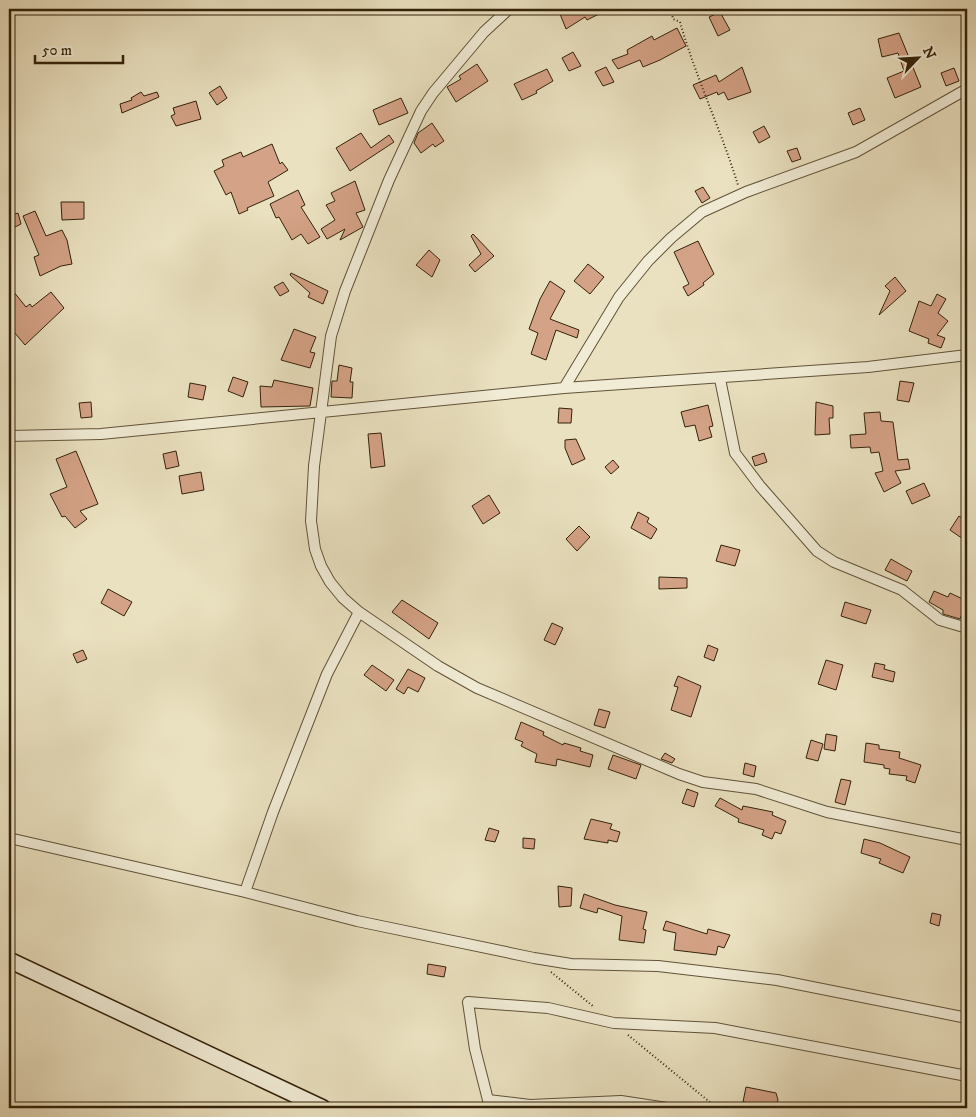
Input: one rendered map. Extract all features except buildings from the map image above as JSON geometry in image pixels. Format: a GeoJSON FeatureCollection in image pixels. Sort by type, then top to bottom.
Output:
{"type":"FeatureCollection","features":[{"type":"Feature","properties":{"kind":"main road"},"geometry":{"type":"LineString","coordinates":[[9,960],[323,1108]]}},
{"type":"Feature","properties":{"kind":"street"},"geometry":{"type":"LineString","coordinates":[[509,9],[484,32],[433,93],[404,146],[345,291],[331,336],[314,466],[312,521],[315,549],[321,566],[330,582],[359,612],[438,666],[476,688],[679,774],[703,782],[756,789],[827,812],[967,840]]}},
{"type":"Feature","properties":{"kind":"street"},"geometry":{"type":"LineString","coordinates":[[564,388],[614,304],[648,261],[671,238],[702,212],[741,194],[856,152],[967,90]]}},
{"type":"Feature","properties":{"kind":"street"},"geometry":{"type":"LineString","coordinates":[[9,436],[101,434],[564,388],[720,379],[775,372],[868,368],[967,356]]}},
{"type":"Feature","properties":{"kind":"street"},"geometry":{"type":"LineString","coordinates":[[720,379],[735,452],[760,486],[817,551],[834,562],[902,590],[940,620],[967,628]]}},
{"type":"Feature","properties":{"kind":"street"},"geometry":{"type":"LineString","coordinates":[[244,892],[327,674],[359,612]]}},
{"type":"Feature","properties":{"kind":"street"},"geometry":{"type":"LineString","coordinates":[[9,838],[244,892],[357,921],[534,958],[571,964],[658,966],[777,980],[967,1016]]}},
{"type":"Feature","properties":{"kind":"street"},"geometry":{"type":"LineString","coordinates":[[667,1108],[621,1101],[530,1105],[488,1100],[475,1049],[468,1002],[548,1008],[614,1023],[715,1028],[967,1076]]}},
{"type":"Feature","properties":{"kind":"path"},"geometry":{"type":"LineString","coordinates":[[675,9],[671,10],[673,19],[680,22],[688,50],[724,138],[741,194]]}}]}
